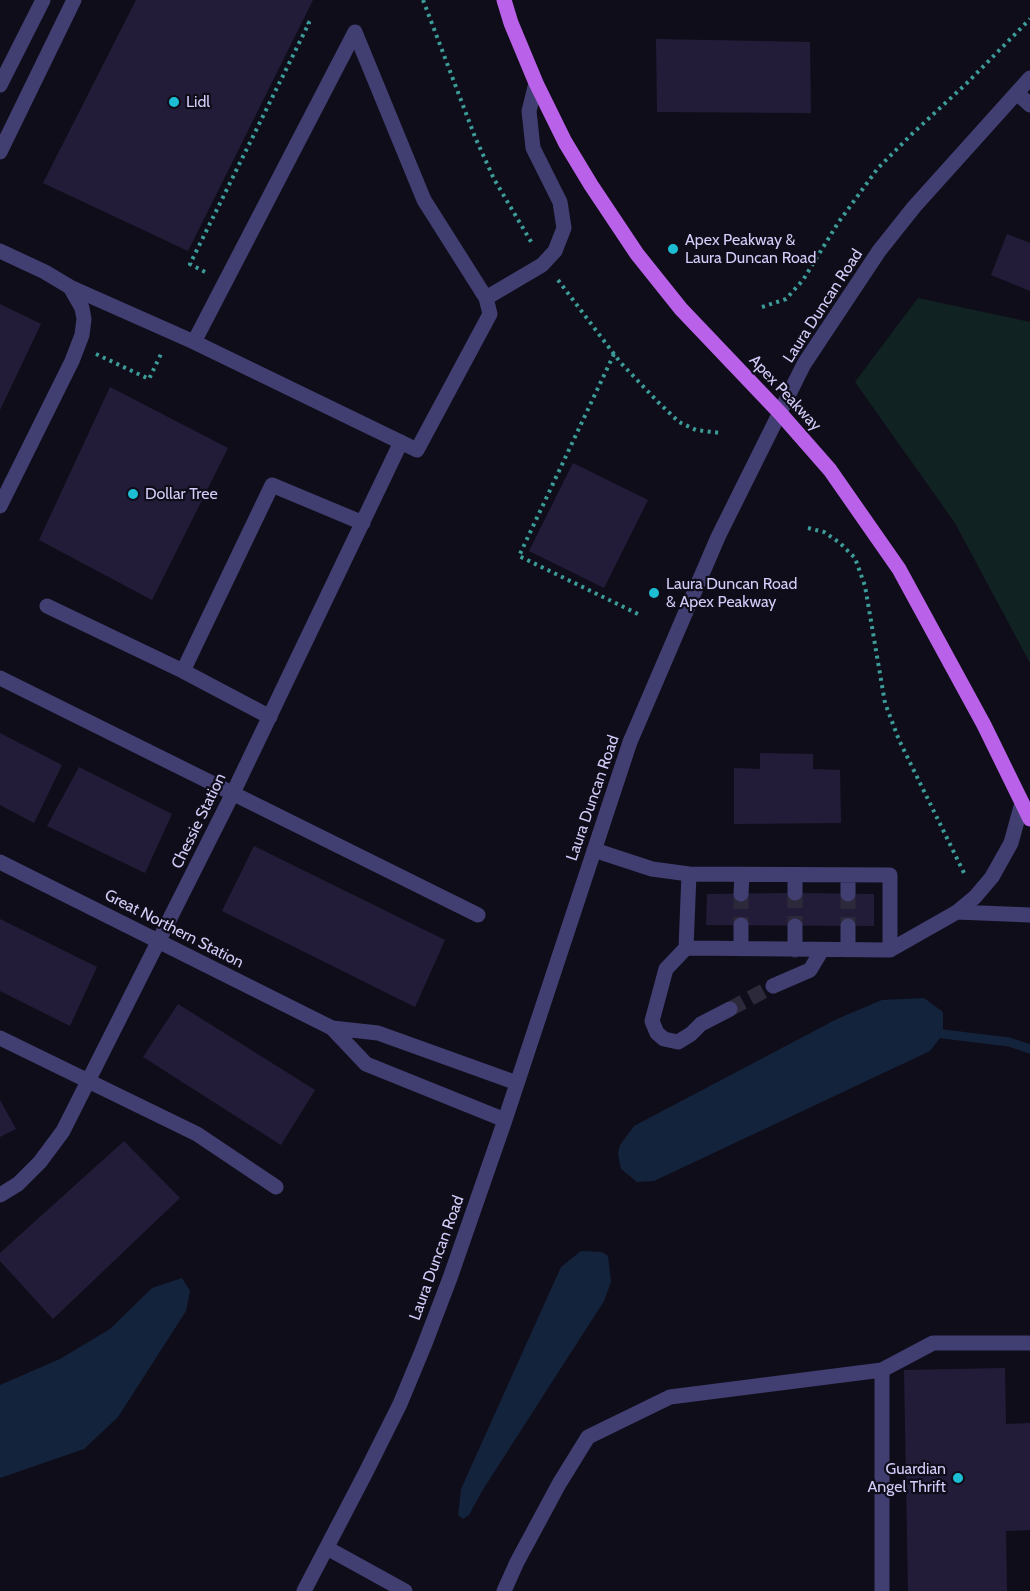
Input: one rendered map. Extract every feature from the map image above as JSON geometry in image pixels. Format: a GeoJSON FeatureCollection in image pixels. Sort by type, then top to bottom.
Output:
{"type":"FeatureCollection","features":[{"type":"Feature","properties":{"kind":"main road","name":"Apex Peakway"},"geometry":{"type":"LineString","coordinates":[[504,0],[536,83],[565,142],[637,254],[681,309],[780,413],[830,470],[899,569],[984,725],[1030,819]]}},
{"type":"Feature","properties":{"kind":"street"},"geometry":{"type":"LineString","coordinates":[[0,85],[43,0]]}},
{"type":"Feature","properties":{"kind":"street"},"geometry":{"type":"LineString","coordinates":[[0,152],[74,0]]}},
{"type":"Feature","properties":{"kind":"street"},"geometry":{"type":"LineString","coordinates":[[0,251],[45,272],[70,287],[194,342],[417,450],[490,314],[486,298],[424,200],[356,32],[194,342]]}},
{"type":"Feature","properties":{"kind":"street","name":"Laura Duncan Road"},"geometry":{"type":"LineString","coordinates":[[304,1591],[400,1404],[424,1346],[505,1120],[630,742],[718,537],[804,364],[879,251],[914,207],[1030,78]]}},
{"type":"Feature","properties":{"kind":"street"},"geometry":{"type":"LineString","coordinates":[[486,298],[542,265],[555,251],[564,228],[560,202],[532,148],[529,111],[536,83]]}},
{"type":"Feature","properties":{"kind":"street"},"geometry":{"type":"LineString","coordinates":[[1017,93],[1030,105]]}},
{"type":"Feature","properties":{"kind":"street"},"geometry":{"type":"LineString","coordinates":[[0,506],[72,361],[81,335],[84,319],[82,308],[70,287]]}},
{"type":"Feature","properties":{"kind":"street","name":"Chessie Station"},"geometry":{"type":"LineString","coordinates":[[0,1195],[18,1184],[40,1162],[63,1131],[233,794],[401,442]]}},
{"type":"Feature","properties":{"kind":"street"},"geometry":{"type":"LineString","coordinates":[[183,671],[272,485],[363,523]]}},
{"type":"Feature","properties":{"kind":"street"},"geometry":{"type":"LineString","coordinates":[[47,606],[183,671],[270,717]]}},
{"type":"Feature","properties":{"kind":"street"},"geometry":{"type":"LineString","coordinates":[[0,678],[478,915]]}},
{"type":"Feature","properties":{"kind":"street"},"geometry":{"type":"LineString","coordinates":[[686,948],[890,950],[957,912],[975,897],[992,877],[1011,843],[1022,803]]}},
{"type":"Feature","properties":{"kind":"street"},"geometry":{"type":"LineString","coordinates":[[594,850],[652,869],[689,874],[890,875],[890,950]]}},
{"type":"Feature","properties":{"kind":"street","name":"Great Northern Station"},"geometry":{"type":"LineString","coordinates":[[0,862],[332,1028],[366,1064],[505,1120]]}},
{"type":"Feature","properties":{"kind":"street"},"geometry":{"type":"LineString","coordinates":[[689,874],[686,948],[666,969],[652,1021],[657,1033],[664,1039],[678,1042],[701,1024],[730,1009]]}},
{"type":"Feature","properties":{"kind":"street"},"geometry":{"type":"LineString","coordinates":[[741,894],[742,875]]}},
{"type":"Feature","properties":{"kind":"street"},"geometry":{"type":"LineString","coordinates":[[795,875],[795,893]]}},
{"type":"Feature","properties":{"kind":"street"},"geometry":{"type":"LineString","coordinates":[[848,876],[848,894]]}},
{"type":"Feature","properties":{"kind":"street"},"geometry":{"type":"LineString","coordinates":[[957,912],[1030,915]]}},
{"type":"Feature","properties":{"kind":"street"},"geometry":{"type":"LineString","coordinates":[[741,926],[741,949]]}},
{"type":"Feature","properties":{"kind":"street"},"geometry":{"type":"LineString","coordinates":[[795,926],[795,950]]}},
{"type":"Feature","properties":{"kind":"street"},"geometry":{"type":"LineString","coordinates":[[848,926],[848,950]]}},
{"type":"Feature","properties":{"kind":"street"},"geometry":{"type":"LineString","coordinates":[[773,986],[810,970],[822,950]]}},
{"type":"Feature","properties":{"kind":"street","name":"Great Northern Station"},"geometry":{"type":"LineString","coordinates":[[332,1028],[378,1033],[517,1083]]}},
{"type":"Feature","properties":{"kind":"street"},"geometry":{"type":"LineString","coordinates":[[0,1038],[197,1134],[276,1187]]}},
{"type":"Feature","properties":{"kind":"street"},"geometry":{"type":"LineString","coordinates":[[504,1591],[559,1484],[588,1437],[670,1397],[882,1370],[933,1343],[1030,1343]]}},
{"type":"Feature","properties":{"kind":"street"},"geometry":{"type":"LineString","coordinates":[[882,1370],[882,1591]]}},
{"type":"Feature","properties":{"kind":"street"},"geometry":{"type":"LineString","coordinates":[[327,1548],[405,1591]]}},
{"type":"Feature","properties":{"kind":"path"},"geometry":{"type":"LineString","coordinates":[[423,0],[457,93],[489,169],[538,252]]}},
{"type":"Feature","properties":{"kind":"path"},"geometry":{"type":"LineString","coordinates":[[207,272],[190,264],[309,23],[303,20]]}},
{"type":"Feature","properties":{"kind":"path"},"geometry":{"type":"LineString","coordinates":[[762,307],[786,299],[798,286],[838,223],[878,168],[1029,20]]}},
{"type":"Feature","properties":{"kind":"path"},"geometry":{"type":"LineString","coordinates":[[555,275],[614,354],[658,402],[680,422],[696,430],[721,433]]}},
{"type":"Feature","properties":{"kind":"path"},"geometry":{"type":"LineString","coordinates":[[96,344],[93,353],[149,379],[161,354]]}},
{"type":"Feature","properties":{"kind":"path"},"geometry":{"type":"LineString","coordinates":[[614,354],[519,556],[638,614]]}},
{"type":"Feature","properties":{"kind":"path"},"geometry":{"type":"LineString","coordinates":[[808,528],[824,532],[840,543],[855,558],[865,586],[885,703],[899,740],[966,878]]}},
{"type":"Feature","properties":{"kind":"shaded area"},"geometry":{"type":"Polygon","coordinates":[[[918,298],[1030,322],[1030,663],[955,523],[855,382],[918,298]]]}},
{"type":"Feature","properties":{"kind":"water"},"geometry":{"type":"Polygon","coordinates":[[[924,998],[943,1012],[943,1034],[930,1051],[654,1181],[637,1182],[621,1169],[618,1154],[620,1145],[634,1126],[837,1019],[882,1000],[924,998]]]}},
{"type":"Feature","properties":{"kind":"water"},"geometry":{"type":"Polygon","coordinates":[[[581,1251],[602,1252],[608,1256],[611,1282],[604,1301],[482,1491],[469,1515],[463,1519],[458,1515],[461,1489],[561,1267],[581,1251]]]}},
{"type":"Feature","properties":{"kind":"water"},"geometry":{"type":"Polygon","coordinates":[[[182,1278],[190,1291],[186,1311],[118,1417],[84,1449],[0,1478],[0,1385],[60,1359],[110,1329],[152,1288],[182,1278]]]}},
{"type":"Feature","properties":{"kind":"building","name":"Lidl"},"geometry":{"type":"Polygon","coordinates":[[[136,0],[313,0],[188,251],[43,183],[136,0]]]}},
{"type":"Feature","properties":{"kind":"building"},"geometry":{"type":"Polygon","coordinates":[[[656,39],[810,42],[811,113],[657,112],[656,39]]]}},
{"type":"Feature","properties":{"kind":"building"},"geometry":{"type":"Polygon","coordinates":[[[1007,234],[1030,243],[1030,291],[991,275],[1007,234]]]}},
{"type":"Feature","properties":{"kind":"building"},"geometry":{"type":"Polygon","coordinates":[[[0,304],[41,324],[0,410],[0,304]]]}},
{"type":"Feature","properties":{"kind":"building","name":"Dollar Tree"},"geometry":{"type":"Polygon","coordinates":[[[110,387],[228,448],[152,600],[39,540],[110,387]]]}},
{"type":"Feature","properties":{"kind":"building"},"geometry":{"type":"Polygon","coordinates":[[[573,463],[648,500],[604,588],[529,551],[573,463]]]}},
{"type":"Feature","properties":{"kind":"building"},"geometry":{"type":"Polygon","coordinates":[[[0,733],[62,765],[34,823],[0,805],[0,733]]]}},
{"type":"Feature","properties":{"kind":"building"},"geometry":{"type":"Polygon","coordinates":[[[760,753],[813,754],[813,769],[840,770],[841,823],[734,824],[734,768],[760,769],[760,753]]]}},
{"type":"Feature","properties":{"kind":"building"},"geometry":{"type":"Polygon","coordinates":[[[79,767],[172,814],[145,873],[47,826],[79,767]]]}},
{"type":"Feature","properties":{"kind":"building"},"geometry":{"type":"Polygon","coordinates":[[[254,846],[445,940],[415,1007],[222,911],[254,846]]]}},
{"type":"Feature","properties":{"kind":"building"},"geometry":{"type":"Polygon","coordinates":[[[707,894],[874,894],[874,926],[706,925],[707,894]]]}},
{"type":"Feature","properties":{"kind":"building"},"geometry":{"type":"Polygon","coordinates":[[[0,919],[97,967],[70,1026],[0,991],[0,919]]]}},
{"type":"Feature","properties":{"kind":"building"},"geometry":{"type":"Polygon","coordinates":[[[178,1004],[315,1090],[281,1145],[143,1057],[178,1004]]]}},
{"type":"Feature","properties":{"kind":"building"},"geometry":{"type":"Polygon","coordinates":[[[0,1100],[16,1129],[0,1137],[0,1100]]]}},
{"type":"Feature","properties":{"kind":"building"},"geometry":{"type":"Polygon","coordinates":[[[124,1141],[180,1198],[53,1319],[0,1261],[0,1253],[124,1141]]]}},
{"type":"Feature","properties":{"kind":"building"},"geometry":{"type":"Polygon","coordinates":[[[1005,1368],[1006,1424],[1030,1423],[1030,1530],[1006,1531],[1007,1591],[908,1591],[904,1370],[1005,1368]]]}},
{"type":"Feature","properties":{"kind":"waterway"},"geometry":{"type":"LineString","coordinates":[[943,1034],[1009,1042],[1030,1049]]}},
{"type":"Feature","properties":{"kind":"tunnel"},"geometry":{"type":"LineString","coordinates":[[795,893],[795,926]]}},
{"type":"Feature","properties":{"kind":"tunnel"},"geometry":{"type":"LineString","coordinates":[[741,894],[741,925]]}},
{"type":"Feature","properties":{"kind":"tunnel"},"geometry":{"type":"LineString","coordinates":[[848,894],[848,926]]}},
{"type":"Feature","properties":{"kind":"tunnel"},"geometry":{"type":"LineString","coordinates":[[730,1009],[773,986]]}},
{"type":"Feature","properties":{"kind":"place","name":"Lidl"},"geometry":{"type":"Point","coordinates":[174,102]}},
{"type":"Feature","properties":{"kind":"place","name":"Apex Peakway & Laura Duncan Road"},"geometry":{"type":"Point","coordinates":[673,249]}},
{"type":"Feature","properties":{"kind":"place","name":"Dollar Tree"},"geometry":{"type":"Point","coordinates":[133,494]}},
{"type":"Feature","properties":{"kind":"place","name":"Laura Duncan Road & Apex Peakway"},"geometry":{"type":"Point","coordinates":[654,593]}},
{"type":"Feature","properties":{"kind":"place","name":"Guardian Angel Thrift"},"geometry":{"type":"Point","coordinates":[958,1478]}}]}
